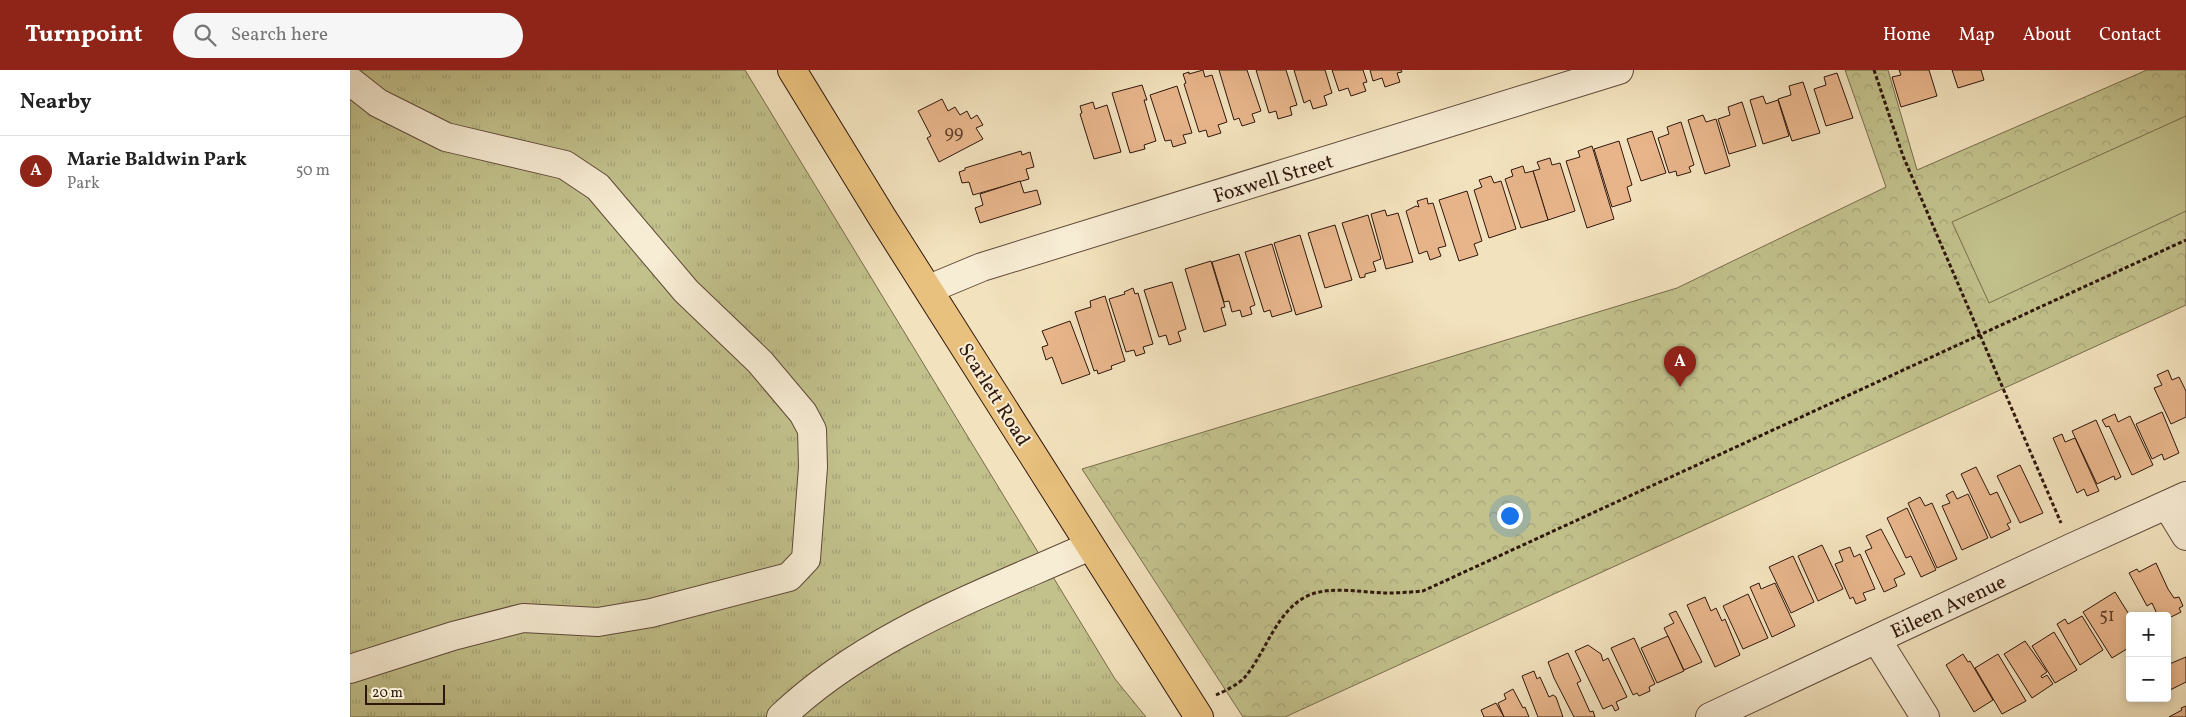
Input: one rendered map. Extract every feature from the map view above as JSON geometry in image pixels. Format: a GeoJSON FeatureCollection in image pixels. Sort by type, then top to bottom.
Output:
{"type":"FeatureCollection","features":[{"type":"Feature","properties":{"kind":"main road","name":"Scarlett Road"},"geometry":{"type":"LineString","coordinates":[[792,70],[1199,717]]}},
{"type":"Feature","properties":{"kind":"street","name":"Foxwell Street"},"geometry":{"type":"LineString","coordinates":[[929,289],[982,267],[1619,70]]}},
{"type":"Feature","properties":{"kind":"street"},"geometry":{"type":"LineString","coordinates":[[350,81],[378,103],[446,137],[565,165],[598,187],[686,291],[760,362],[803,413],[812,430],[813,467],[806,560],[789,577],[651,613],[598,622],[523,618],[453,636],[350,669]]}},
{"type":"Feature","properties":{"kind":"street"},"geometry":{"type":"LineString","coordinates":[[2176,501],[2186,536]]}},
{"type":"Feature","properties":{"kind":"street","name":"Eileen Avenue"},"geometry":{"type":"LineString","coordinates":[[1710,717],[2071,548],[2176,501]]}},
{"type":"Feature","properties":{"kind":"street"},"geometry":{"type":"LineString","coordinates":[[781,717],[806,693],[903,630],[1090,546]]}},
{"type":"Feature","properties":{"kind":"street"},"geometry":{"type":"LineString","coordinates":[[1877,640],[1925,717]]}},
{"type":"Feature","properties":{"kind":"path"},"geometry":{"type":"LineString","coordinates":[[1874,70],[1903,156],[2063,528]]}},
{"type":"Feature","properties":{"kind":"path"},"geometry":{"type":"LineString","coordinates":[[1220,693],[1244,679],[1280,620],[1296,604],[1312,594],[1337,591],[1389,593],[1423,591],[2186,240]]}},
{"type":"Feature","properties":{"kind":"green space"},"geometry":{"type":"Polygon","coordinates":[[[350,70],[745,70],[1115,679],[1146,717],[350,717],[350,70]]]}},
{"type":"Feature","properties":{"kind":"green space"},"geometry":{"type":"Polygon","coordinates":[[[1845,70],[1888,70],[1917,170],[2147,70],[2186,70],[2186,305],[1285,717],[1243,717],[1082,469],[1677,288],[1886,187],[1845,70]]]}},
{"type":"Feature","properties":{"kind":"green space"},"geometry":{"type":"Polygon","coordinates":[[[2186,116],[2186,211],[1989,303],[1952,222],[2186,116]]]}},
{"type":"Feature","properties":{"kind":"building"},"geometry":{"type":"Polygon","coordinates":[[[1203,70],[1205,77],[1212,75],[1227,122],[1218,125],[1221,133],[1208,137],[1206,130],[1199,132],[1184,84],[1186,83],[1183,74],[1203,70]]]}},
{"type":"Feature","properties":{"kind":"building"},"geometry":{"type":"Polygon","coordinates":[[[1219,70],[1247,70],[1261,111],[1252,114],[1255,122],[1242,126],[1239,118],[1234,120],[1219,70]]]}},
{"type":"Feature","properties":{"kind":"building"},"geometry":{"type":"Polygon","coordinates":[[[1256,70],[1286,70],[1297,105],[1290,107],[1292,115],[1278,119],[1276,111],[1269,113],[1256,70]]]}},
{"type":"Feature","properties":{"kind":"building"},"geometry":{"type":"Polygon","coordinates":[[[1294,70],[1325,70],[1332,93],[1324,96],[1327,105],[1313,109],[1310,100],[1304,103],[1294,70]]]}},
{"type":"Feature","properties":{"kind":"building"},"geometry":{"type":"Polygon","coordinates":[[[1332,70],[1363,70],[1367,82],[1363,83],[1366,91],[1351,96],[1348,88],[1339,91],[1332,70]]]}},
{"type":"Feature","properties":{"kind":"building"},"geometry":{"type":"Polygon","coordinates":[[[1370,70],[1401,70],[1402,72],[1397,73],[1400,82],[1385,87],[1382,78],[1373,81],[1370,70]]]}},
{"type":"Feature","properties":{"kind":"building"},"geometry":{"type":"Polygon","coordinates":[[[1899,70],[1929,70],[1937,96],[1901,107],[1892,77],[1901,75],[1899,70]]]}},
{"type":"Feature","properties":{"kind":"building"},"geometry":{"type":"Polygon","coordinates":[[[1952,70],[1981,70],[1984,80],[1958,88],[1952,70]]]}},
{"type":"Feature","properties":{"kind":"building"},"geometry":{"type":"Polygon","coordinates":[[[1837,73],[1853,118],[1826,126],[1814,89],[1826,85],[1824,77],[1837,73]]]}},
{"type":"Feature","properties":{"kind":"building"},"geometry":{"type":"Polygon","coordinates":[[[1803,82],[1820,133],[1792,141],[1778,99],[1791,95],[1789,86],[1803,82]]]}},
{"type":"Feature","properties":{"kind":"building"},"geometry":{"type":"Polygon","coordinates":[[[1142,85],[1147,100],[1144,100],[1156,141],[1144,145],[1145,149],[1130,153],[1112,93],[1142,85]]]}},
{"type":"Feature","properties":{"kind":"building"},"geometry":{"type":"Polygon","coordinates":[[[1177,86],[1192,133],[1183,135],[1186,143],[1173,147],[1171,140],[1165,141],[1150,95],[1177,86]]]}},
{"type":"Feature","properties":{"kind":"building"},"geometry":{"type":"Polygon","coordinates":[[[1763,96],[1766,104],[1778,100],[1789,136],[1763,144],[1750,100],[1763,96]]]}},
{"type":"Feature","properties":{"kind":"building"},"geometry":{"type":"Polygon","coordinates":[[[942,99],[948,111],[955,107],[960,115],[967,111],[971,119],[977,115],[983,125],[976,128],[983,139],[939,162],[927,138],[931,136],[918,111],[942,99]]]}},
{"type":"Feature","properties":{"kind":"building"},"geometry":{"type":"Polygon","coordinates":[[[1093,102],[1095,109],[1107,105],[1121,152],[1094,159],[1080,114],[1082,113],[1080,106],[1093,102]]]}},
{"type":"Feature","properties":{"kind":"building"},"geometry":{"type":"Polygon","coordinates":[[[1742,102],[1756,146],[1729,154],[1718,119],[1730,115],[1728,107],[1742,102]]]}},
{"type":"Feature","properties":{"kind":"building"},"geometry":{"type":"Polygon","coordinates":[[[1703,115],[1706,122],[1716,119],[1730,166],[1705,174],[1688,120],[1703,115]]]}},
{"type":"Feature","properties":{"kind":"building"},"geometry":{"type":"Polygon","coordinates":[[[1681,122],[1694,165],[1689,167],[1691,172],[1677,176],[1676,171],[1669,173],[1658,138],[1669,134],[1667,127],[1681,122]]]}},
{"type":"Feature","properties":{"kind":"building"},"geometry":{"type":"Polygon","coordinates":[[[1652,131],[1666,173],[1641,181],[1627,139],[1652,131]]]}},
{"type":"Feature","properties":{"kind":"building"},"geometry":{"type":"Polygon","coordinates":[[[1619,141],[1632,185],[1627,187],[1631,201],[1612,207],[1594,149],[1619,141]]]}},
{"type":"Feature","properties":{"kind":"building"},"geometry":{"type":"Polygon","coordinates":[[[1592,146],[1614,219],[1587,228],[1566,161],[1580,157],[1578,151],[1592,146]]]}},
{"type":"Feature","properties":{"kind":"building"},"geometry":{"type":"Polygon","coordinates":[[[1021,151],[1022,155],[1030,152],[1034,167],[1026,169],[1029,179],[973,195],[969,182],[962,183],[959,172],[965,170],[965,168],[1021,151]]]}},
{"type":"Feature","properties":{"kind":"building"},"geometry":{"type":"Polygon","coordinates":[[[1550,158],[1552,165],[1560,163],[1575,211],[1548,220],[1533,171],[1540,169],[1537,162],[1550,158]]]}},
{"type":"Feature","properties":{"kind":"building"},"geometry":{"type":"Polygon","coordinates":[[[1523,166],[1525,173],[1533,171],[1548,220],[1521,228],[1505,179],[1513,176],[1511,170],[1523,166]]]}},
{"type":"Feature","properties":{"kind":"building"},"geometry":{"type":"Polygon","coordinates":[[[1491,176],[1494,183],[1501,181],[1516,229],[1489,238],[1474,190],[1482,187],[1479,180],[1491,176]]]}},
{"type":"Feature","properties":{"kind":"building"},"geometry":{"type":"Polygon","coordinates":[[[1020,181],[1024,193],[1037,190],[1041,204],[980,223],[975,208],[983,205],[980,194],[1020,181]]]}},
{"type":"Feature","properties":{"kind":"building"},"geometry":{"type":"Polygon","coordinates":[[[1467,191],[1482,241],[1474,244],[1478,255],[1459,261],[1439,200],[1467,191]]]}},
{"type":"Feature","properties":{"kind":"building"},"geometry":{"type":"Polygon","coordinates":[[[1427,198],[1428,204],[1433,203],[1446,246],[1438,248],[1441,256],[1430,260],[1427,251],[1419,254],[1406,211],[1416,206],[1419,207],[1417,201],[1427,198]]]}},
{"type":"Feature","properties":{"kind":"building"},"geometry":{"type":"Polygon","coordinates":[[[1385,210],[1387,216],[1398,213],[1413,262],[1386,269],[1371,214],[1385,210]]]}},
{"type":"Feature","properties":{"kind":"building"},"geometry":{"type":"Polygon","coordinates":[[[1368,215],[1381,259],[1373,262],[1376,271],[1365,274],[1365,277],[1360,278],[1342,223],[1368,215]]]}},
{"type":"Feature","properties":{"kind":"building"},"geometry":{"type":"Polygon","coordinates":[[[1335,225],[1352,280],[1325,288],[1308,233],[1335,225]]]}},
{"type":"Feature","properties":{"kind":"building"},"geometry":{"type":"Polygon","coordinates":[[[1300,235],[1322,307],[1296,315],[1274,243],[1300,235]]]}},
{"type":"Feature","properties":{"kind":"building"},"geometry":{"type":"Polygon","coordinates":[[[1272,244],[1292,311],[1272,317],[1270,310],[1264,312],[1245,252],[1272,244]]]}},
{"type":"Feature","properties":{"kind":"building"},"geometry":{"type":"Polygon","coordinates":[[[1239,254],[1255,305],[1250,307],[1252,314],[1242,317],[1240,310],[1232,312],[1229,301],[1224,302],[1212,262],[1239,254]]]}},
{"type":"Feature","properties":{"kind":"building"},"geometry":{"type":"Polygon","coordinates":[[[1211,261],[1225,307],[1221,308],[1226,325],[1204,332],[1185,269],[1211,261]]]}},
{"type":"Feature","properties":{"kind":"building"},"geometry":{"type":"Polygon","coordinates":[[[1172,282],[1186,329],[1178,332],[1181,341],[1169,345],[1166,335],[1159,337],[1144,290],[1172,282]]]}},
{"type":"Feature","properties":{"kind":"building"},"geometry":{"type":"Polygon","coordinates":[[[1133,288],[1135,294],[1138,293],[1153,344],[1143,347],[1145,353],[1136,356],[1134,350],[1126,352],[1109,299],[1125,294],[1124,292],[1133,288]]]}},
{"type":"Feature","properties":{"kind":"building"},"geometry":{"type":"Polygon","coordinates":[[[1105,296],[1125,361],[1111,366],[1112,369],[1098,374],[1097,370],[1094,371],[1075,312],[1091,307],[1090,301],[1105,296]]]}},
{"type":"Feature","properties":{"kind":"building"},"geometry":{"type":"Polygon","coordinates":[[[1070,321],[1090,374],[1062,384],[1052,357],[1046,360],[1042,347],[1048,345],[1042,331],[1070,321]]]}},
{"type":"Feature","properties":{"kind":"building"},"geometry":{"type":"Polygon","coordinates":[[[2168,370],[2172,380],[2179,377],[2186,391],[2186,417],[2171,424],[2154,388],[2162,385],[2157,375],[2168,370]]]}},
{"type":"Feature","properties":{"kind":"building"},"geometry":{"type":"Polygon","coordinates":[[[2162,412],[2179,453],[2164,460],[2162,454],[2152,459],[2136,424],[2162,412]]]}},
{"type":"Feature","properties":{"kind":"building"},"geometry":{"type":"Polygon","coordinates":[[[2115,414],[2118,422],[2130,416],[2153,465],[2132,475],[2109,426],[2106,427],[2102,420],[2115,414]]]}},
{"type":"Feature","properties":{"kind":"building"},"geometry":{"type":"Polygon","coordinates":[[[2096,420],[2121,477],[2115,480],[2114,476],[2097,484],[2072,431],[2096,420]]]}},
{"type":"Feature","properties":{"kind":"building"},"geometry":{"type":"Polygon","coordinates":[[[2062,434],[2065,442],[2075,438],[2099,491],[2087,496],[2084,489],[2077,493],[2053,438],[2062,434]]]}},
{"type":"Feature","properties":{"kind":"building"},"geometry":{"type":"Polygon","coordinates":[[[2020,465],[2043,513],[2020,523],[1997,476],[2020,465]]]}},
{"type":"Feature","properties":{"kind":"building"},"geometry":{"type":"Polygon","coordinates":[[[1976,467],[1990,495],[1997,492],[2011,522],[2007,524],[2010,529],[1991,538],[1961,474],[1976,467]]]}},
{"type":"Feature","properties":{"kind":"building"},"geometry":{"type":"Polygon","coordinates":[[[1953,491],[1957,499],[1968,494],[1988,538],[1962,550],[1942,506],[1950,503],[1946,495],[1953,491]]]}},
{"type":"Feature","properties":{"kind":"building"},"geometry":{"type":"Polygon","coordinates":[[[1920,497],[1925,506],[1932,503],[1957,559],[1937,568],[1908,503],[1920,497]]]}},
{"type":"Feature","properties":{"kind":"building"},"geometry":{"type":"Polygon","coordinates":[[[1907,508],[1936,570],[1921,577],[1911,556],[1906,558],[1887,518],[1907,508]]]}},
{"type":"Feature","properties":{"kind":"building"},"geometry":{"type":"Polygon","coordinates":[[[1881,529],[1905,574],[1894,579],[1897,586],[1884,592],[1865,551],[1872,548],[1866,536],[1881,529]]]}},
{"type":"Feature","properties":{"kind":"building"},"geometry":{"type":"Polygon","coordinates":[[[1822,545],[1843,589],[1818,601],[1798,556],[1822,545]]]}},
{"type":"Feature","properties":{"kind":"building"},"geometry":{"type":"Polygon","coordinates":[[[1850,547],[1854,557],[1860,554],[1875,589],[1863,593],[1866,600],[1856,604],[1853,597],[1850,599],[1835,564],[1843,561],[1839,551],[1850,547]]]}},
{"type":"Feature","properties":{"kind":"building"},"geometry":{"type":"Polygon","coordinates":[[[1793,556],[1814,602],[1791,613],[1769,567],[1793,556]]]}},
{"type":"Feature","properties":{"kind":"building"},"geometry":{"type":"Polygon","coordinates":[[[2156,563],[2174,598],[2179,597],[2183,606],[2179,608],[2181,612],[2171,617],[2171,612],[2156,612],[2152,603],[2147,606],[2129,573],[2137,569],[2139,572],[2156,563]]]}},
{"type":"Feature","properties":{"kind":"building"},"geometry":{"type":"Polygon","coordinates":[[[1759,583],[1761,589],[1775,583],[1795,626],[1772,637],[1750,587],[1759,583]]]}},
{"type":"Feature","properties":{"kind":"building"},"geometry":{"type":"Polygon","coordinates":[[[2115,592],[2128,612],[2126,649],[2112,658],[2083,612],[2115,592]]]}},
{"type":"Feature","properties":{"kind":"building"},"geometry":{"type":"Polygon","coordinates":[[[1748,594],[1768,638],[1743,649],[1723,606],[1748,594]]]}},
{"type":"Feature","properties":{"kind":"building"},"geometry":{"type":"Polygon","coordinates":[[[1705,597],[1711,611],[1716,608],[1722,621],[1725,619],[1740,655],[1715,667],[1687,605],[1705,597]]]}},
{"type":"Feature","properties":{"kind":"building"},"geometry":{"type":"Polygon","coordinates":[[[1676,611],[1702,662],[1684,670],[1664,628],[1674,623],[1669,614],[1676,611]]]}},
{"type":"Feature","properties":{"kind":"building"},"geometry":{"type":"Polygon","coordinates":[[[2082,616],[2103,650],[2080,665],[2057,624],[2065,619],[2068,624],[2082,616]]]}},
{"type":"Feature","properties":{"kind":"building"},"geometry":{"type":"Polygon","coordinates":[[[2054,632],[2077,670],[2055,683],[2032,646],[2054,632]]]}},
{"type":"Feature","properties":{"kind":"building"},"geometry":{"type":"Polygon","coordinates":[[[1668,636],[1684,671],[1657,683],[1641,648],[1668,636]]]}},
{"type":"Feature","properties":{"kind":"building"},"geometry":{"type":"Polygon","coordinates":[[[1634,638],[1655,684],[1649,687],[1650,691],[1639,696],[1637,693],[1633,695],[1611,648],[1634,638]]]}},
{"type":"Feature","properties":{"kind":"building"},"geometry":{"type":"Polygon","coordinates":[[[2025,641],[2047,672],[2041,676],[2042,678],[2047,675],[2053,684],[2032,698],[2004,654],[2025,641]]]}},
{"type":"Feature","properties":{"kind":"building"},"geometry":{"type":"Polygon","coordinates":[[[1588,645],[1601,654],[1603,661],[1608,658],[1627,697],[1616,702],[1619,709],[1615,711],[1612,705],[1603,709],[1575,651],[1588,645]]]}},
{"type":"Feature","properties":{"kind":"building"},"geometry":{"type":"Polygon","coordinates":[[[1568,653],[1581,681],[1577,683],[1590,712],[1593,711],[1595,717],[1574,717],[1554,678],[1548,662],[1568,653]]]}},
{"type":"Feature","properties":{"kind":"building"},"geometry":{"type":"Polygon","coordinates":[[[1963,654],[1968,662],[1970,661],[1993,700],[1974,712],[1946,665],[1963,654]]]}},
{"type":"Feature","properties":{"kind":"building"},"geometry":{"type":"Polygon","coordinates":[[[1998,654],[2026,701],[2002,714],[1975,668],[1998,654]]]}},
{"type":"Feature","properties":{"kind":"building"},"geometry":{"type":"Polygon","coordinates":[[[2186,657],[2186,682],[2171,690],[2171,663],[2186,657]]]}},
{"type":"Feature","properties":{"kind":"building"},"geometry":{"type":"Polygon","coordinates":[[[1534,671],[1537,679],[1540,677],[1549,697],[1553,695],[1556,697],[1563,717],[1538,717],[1522,676],[1534,671]]]}},
{"type":"Feature","properties":{"kind":"building"},"geometry":{"type":"Polygon","coordinates":[[[1513,689],[1529,717],[1504,717],[1498,703],[1506,699],[1504,694],[1513,689]]]}},
{"type":"Feature","properties":{"kind":"building"},"geometry":{"type":"Polygon","coordinates":[[[1496,703],[1504,717],[1484,717],[1481,710],[1496,703]]]}},
{"type":"Feature","properties":{"kind":"building"},"geometry":{"type":"Polygon","coordinates":[[[2186,706],[2186,717],[2169,717],[2182,710],[2181,708],[2186,706]]]}},
{"type":"Feature","properties":{"kind":"place","name":"Marie Baldwin Park"},"geometry":{"type":"Point","coordinates":[1680,387]}}]}
